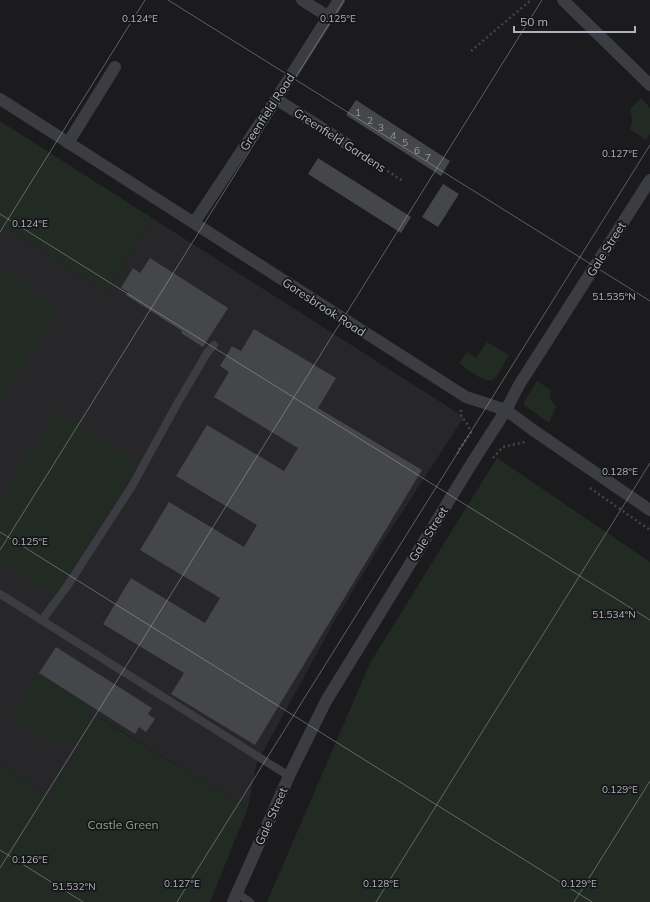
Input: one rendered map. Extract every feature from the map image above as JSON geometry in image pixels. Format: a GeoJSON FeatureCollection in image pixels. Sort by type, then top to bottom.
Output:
{"type":"FeatureCollection","features":[{"type":"Feature","properties":{"kind":"street"},"geometry":{"type":"LineString","coordinates":[[302,0],[329,17]]}},
{"type":"Feature","properties":{"kind":"street","name":"Greenfield Road"},"geometry":{"type":"LineString","coordinates":[[194,223],[276,100],[339,0]]}},
{"type":"Feature","properties":{"kind":"street"},"geometry":{"type":"LineString","coordinates":[[563,0],[650,84]]}},
{"type":"Feature","properties":{"kind":"street"},"geometry":{"type":"LineString","coordinates":[[68,143],[115,67]]}},
{"type":"Feature","properties":{"kind":"street","name":"Goresbrook Road"},"geometry":{"type":"LineString","coordinates":[[0,99],[466,398],[506,410],[650,510]]}},
{"type":"Feature","properties":{"kind":"street","name":"Greenfield Gardens"},"geometry":{"type":"LineString","coordinates":[[276,100],[347,144]]}},
{"type":"Feature","properties":{"kind":"street","name":"Gale Street"},"geometry":{"type":"LineString","coordinates":[[235,897],[289,776],[326,701],[506,410],[519,385],[650,180]]}},
{"type":"Feature","properties":{"kind":"lane"},"geometry":{"type":"LineString","coordinates":[[42,620],[68,585],[132,486],[177,404],[207,353],[214,345]]}},
{"type":"Feature","properties":{"kind":"lane"},"geometry":{"type":"LineString","coordinates":[[0,594],[289,776]]}},
{"type":"Feature","properties":{"kind":"lane"},"geometry":{"type":"LineString","coordinates":[[235,897],[250,902]]}},
{"type":"Feature","properties":{"kind":"path"},"geometry":{"type":"LineString","coordinates":[[471,51],[531,0]]}},
{"type":"Feature","properties":{"kind":"path","name":"Greenfield Gardens"},"geometry":{"type":"LineString","coordinates":[[347,144],[403,181]]}},
{"type":"Feature","properties":{"kind":"path"},"geometry":{"type":"LineString","coordinates":[[523,446],[525,442]]}},
{"type":"Feature","properties":{"kind":"shaded area"},"geometry":{"type":"Polygon","coordinates":[[[152,218],[464,417],[380,546],[335,620],[256,765],[248,808],[98,717],[48,796],[0,764],[0,223],[106,293],[152,218]]]}},
{"type":"Feature","properties":{"kind":"green space"},"geometry":{"type":"Polygon","coordinates":[[[641,98],[650,108],[650,134],[646,140],[630,129],[632,121],[630,109],[641,98]]]}},
{"type":"Feature","properties":{"kind":"green space"},"geometry":{"type":"Polygon","coordinates":[[[0,121],[152,218],[106,293],[0,223],[0,121]]]}},
{"type":"Feature","properties":{"kind":"green space"},"geometry":{"type":"Polygon","coordinates":[[[0,269],[60,308],[0,398],[0,269]]]}},
{"type":"Feature","properties":{"kind":"green space"},"geometry":{"type":"Polygon","coordinates":[[[487,342],[509,355],[498,374],[491,381],[476,376],[459,363],[467,352],[476,358],[487,342]]]}},
{"type":"Feature","properties":{"kind":"green space"},"geometry":{"type":"Polygon","coordinates":[[[537,381],[551,390],[550,398],[556,407],[549,423],[524,405],[524,402],[537,381]]]}},
{"type":"Feature","properties":{"kind":"green space"},"geometry":{"type":"Polygon","coordinates":[[[56,411],[139,463],[54,596],[0,561],[0,499],[56,411]]]}},
{"type":"Feature","properties":{"kind":"green space"},"geometry":{"type":"Polygon","coordinates":[[[497,458],[650,562],[650,902],[267,902],[370,663],[497,458]]]}},
{"type":"Feature","properties":{"kind":"green space"},"geometry":{"type":"Polygon","coordinates":[[[39,673],[89,705],[85,711],[93,716],[74,745],[63,738],[56,748],[10,719],[39,673]]]}},
{"type":"Feature","properties":{"kind":"green space","name":"Castle Green"},"geometry":{"type":"Polygon","coordinates":[[[97,717],[248,808],[210,902],[0,902],[0,764],[48,796],[97,717]]]}},
{"type":"Feature","properties":{"kind":"building"},"geometry":{"type":"Polygon","coordinates":[[[356,100],[450,161],[441,176],[346,115],[356,100]]]}},
{"type":"Feature","properties":{"kind":"building"},"geometry":{"type":"Polygon","coordinates":[[[318,158],[411,217],[401,233],[308,174],[318,158]]]}},
{"type":"Feature","properties":{"kind":"building"},"geometry":{"type":"Polygon","coordinates":[[[443,184],[459,194],[438,227],[422,217],[443,184]]]}},
{"type":"Feature","properties":{"kind":"building"},"geometry":{"type":"Polygon","coordinates":[[[150,258],[228,308],[203,347],[181,333],[182,331],[126,295],[128,292],[121,288],[133,268],[140,273],[150,258]]]}},
{"type":"Feature","properties":{"kind":"building"},"geometry":{"type":"Polygon","coordinates":[[[254,329],[336,378],[318,408],[422,470],[255,745],[171,694],[184,673],[103,624],[131,578],[205,623],[220,598],[140,550],[169,502],[244,547],[257,525],[176,476],[207,425],[284,471],[298,448],[214,397],[229,372],[220,366],[232,346],[241,351],[254,329]]]}},
{"type":"Feature","properties":{"kind":"building"},"geometry":{"type":"Polygon","coordinates":[[[56,647],[152,708],[148,714],[155,719],[146,732],[139,727],[135,734],[39,673],[56,647]]]}}]}
